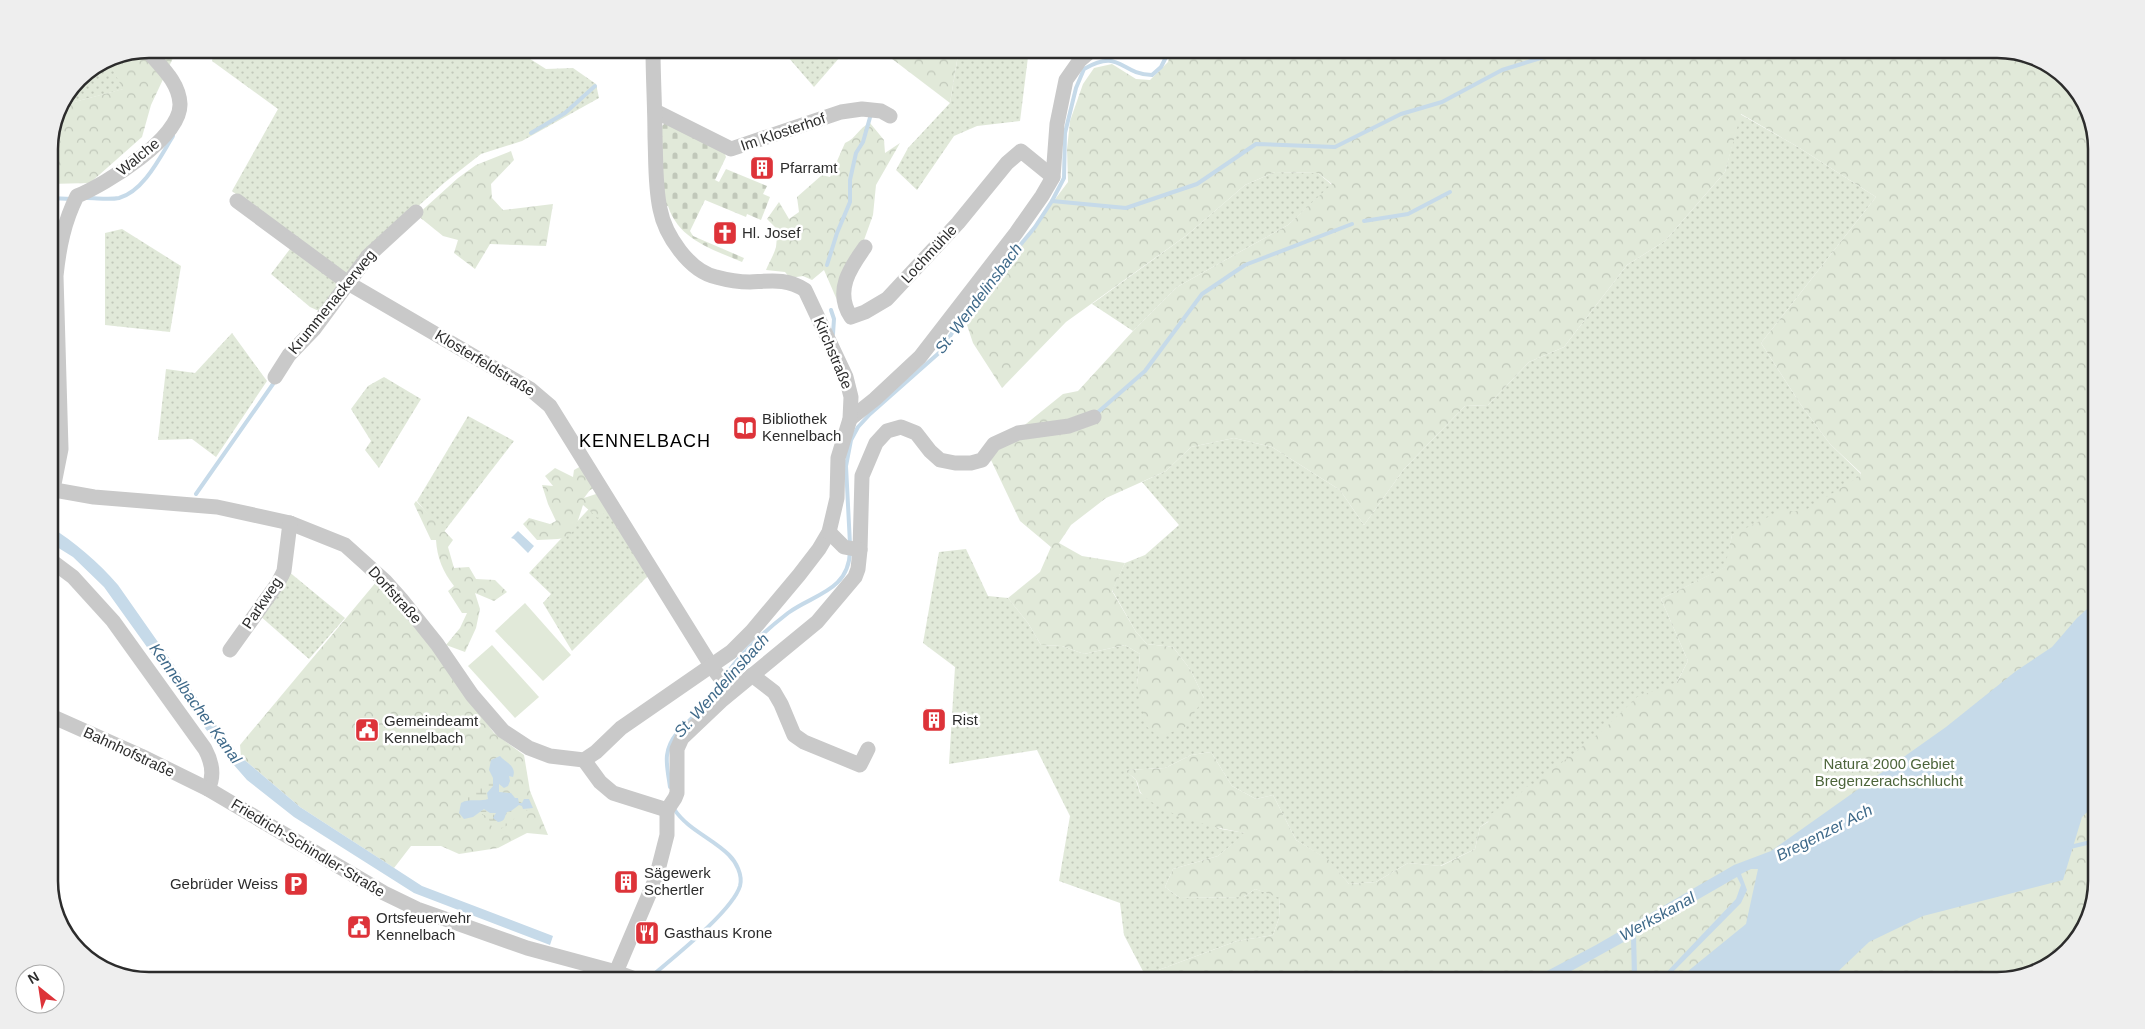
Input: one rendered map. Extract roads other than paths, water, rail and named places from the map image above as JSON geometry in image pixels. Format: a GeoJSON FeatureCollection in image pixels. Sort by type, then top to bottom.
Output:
{"type":"FeatureCollection","features":[{"type":"Feature","properties":{"kind":"street","name":"Walche"},"geometry":{"type":"LineString","coordinates":[[58,248],[74,202],[133,164],[164,136],[179,115],[180,102],[173,81],[154,58]]}},
{"type":"Feature","properties":{"kind":"street"},"geometry":{"type":"LineString","coordinates":[[654,58],[655,111]]}},
{"type":"Feature","properties":{"kind":"street"},"geometry":{"type":"LineString","coordinates":[[850,419],[875,399],[920,357],[1016,233],[1053,177],[1057,124],[1066,80],[1082,58]]}},
{"type":"Feature","properties":{"kind":"street","name":"Im Klosterhof"},"geometry":{"type":"LineString","coordinates":[[655,111],[731,149],[841,112],[862,109],[881,111],[890,116]]}},
{"type":"Feature","properties":{"kind":"street","name":"Kirchstraße"},"geometry":{"type":"LineString","coordinates":[[584,760],[596,752],[621,728],[672,692],[713,670],[752,631],[819,549],[829,532],[837,498],[838,458],[850,419],[851,397],[846,377],[805,290],[795,284],[784,281],[748,282],[714,277],[696,266],[680,250],[668,232],[660,210],[656,176],[655,111]]}},
{"type":"Feature","properties":{"kind":"street","name":"Lochmühle"},"geometry":{"type":"LineString","coordinates":[[866,246],[849,269],[843,293],[846,309],[850,317],[865,312],[887,299],[958,223],[1007,164],[1021,151],[1053,177]]}},
{"type":"Feature","properties":{"kind":"street","name":"Klosterfeldstraße"},"geometry":{"type":"LineString","coordinates":[[237,201],[348,283],[530,389],[550,406],[713,670],[730,690]]}},
{"type":"Feature","properties":{"kind":"street","name":"Krummenackerweg"},"geometry":{"type":"LineString","coordinates":[[275,376],[289,355],[314,329],[368,256],[416,212]]}},
{"type":"Feature","properties":{"kind":"street","name":"Walche"},"geometry":{"type":"LineString","coordinates":[[58,346],[61,450],[58,462]]}},
{"type":"Feature","properties":{"kind":"street"},"geometry":{"type":"LineString","coordinates":[[616,972],[656,878],[667,835],[677,750],[682,738],[730,690],[805,633],[855,577],[858,569],[853,549],[862,476],[876,443],[887,431],[902,427],[916,433],[940,460],[955,463],[972,463],[982,460],[994,444],[1018,433],[1069,426],[1094,417]]}},
{"type":"Feature","properties":{"kind":"street","name":"Dorfstraße"},"geometry":{"type":"LineString","coordinates":[[58,491],[94,497],[217,507],[290,523],[344,545],[385,581],[437,644],[477,701],[503,731],[529,748],[550,756],[584,760]]}},
{"type":"Feature","properties":{"kind":"street","name":"Parkweg"},"geometry":{"type":"LineString","coordinates":[[230,650],[284,571],[290,523]]}},
{"type":"Feature","properties":{"kind":"street"},"geometry":{"type":"LineString","coordinates":[[829,532],[853,549]]}},
{"type":"Feature","properties":{"kind":"street"},"geometry":{"type":"LineString","coordinates":[[58,566],[73,577],[107,614],[205,749],[211,760],[212,768],[208,789]]}},
{"type":"Feature","properties":{"kind":"street"},"geometry":{"type":"LineString","coordinates":[[752,675],[774,692],[794,735],[804,742],[860,765],[868,749]]}},
{"type":"Feature","properties":{"kind":"street","name":"Bahnhofstraße"},"geometry":{"type":"LineString","coordinates":[[58,719],[141,756],[208,789]]}},
{"type":"Feature","properties":{"kind":"street"},"geometry":{"type":"LineString","coordinates":[[584,760],[600,782],[613,794],[670,805]]}},
{"type":"Feature","properties":{"kind":"street","name":"Friedrich-Schindler-Straße"},"geometry":{"type":"LineString","coordinates":[[208,789],[384,893],[417,909],[527,948],[616,972]]}},
{"type":"Feature","properties":{"kind":"water"},"geometry":{"type":"Polygon","coordinates":[[[518,531],[534,546],[528,553],[511,538],[518,531]]]}},
{"type":"Feature","properties":{"kind":"water","name":"Kennelbacher Kanal"},"geometry":{"type":"Polygon","coordinates":[[[58,532],[86,553],[118,585],[228,742],[241,757],[300,807],[422,886],[553,936],[550,945],[414,893],[294,817],[247,780],[220,749],[104,587],[73,557],[58,548],[58,532]]]}},
{"type":"Feature","properties":{"kind":"water"},"geometry":{"type":"Polygon","coordinates":[[[2088,608],[2088,812],[2082,817],[2063,880],[1923,916],[1869,942],[1837,972],[1687,972],[1746,924],[1758,869],[1751,869],[1741,874],[1747,890],[1741,903],[1673,972],[1667,972],[1736,899],[1741,885],[1737,877],[1636,935],[1637,972],[1632,972],[1631,938],[1569,972],[1545,972],[1596,945],[1734,865],[1771,851],[1946,727],[2016,671],[2052,647],[2088,608]]]}},
{"type":"Feature","properties":{"kind":"water"},"geometry":{"type":"Polygon","coordinates":[[[500,756],[512,767],[514,773],[513,777],[509,776],[508,786],[504,788],[499,784],[499,792],[511,793],[515,798],[518,798],[519,803],[522,803],[524,799],[529,799],[533,808],[523,809],[519,805],[507,812],[504,820],[498,822],[493,818],[496,813],[490,813],[484,809],[473,817],[464,819],[459,813],[461,803],[488,799],[487,793],[493,786],[493,778],[489,770],[491,760],[500,756]]]}},
{"type":"Feature","properties":{"kind":"waterway","name":"St. Wendelinsbach"},"geometry":{"type":"LineString","coordinates":[[850,544],[846,466],[851,440],[858,427],[870,414],[940,352],[966,311],[1035,227],[1052,201],[1064,178],[1065,133],[1076,88],[1084,69],[1096,63],[1113,61],[1141,74],[1152,75],[1161,67],[1166,58]]}},
{"type":"Feature","properties":{"kind":"waterway"},"geometry":{"type":"LineString","coordinates":[[1052,201],[1126,208],[1197,184],[1256,144],[1335,147],[1401,114],[1442,102],[1502,70],[1541,58]]}},
{"type":"Feature","properties":{"kind":"waterway"},"geometry":{"type":"LineString","coordinates":[[531,133],[565,113],[595,86]]}},
{"type":"Feature","properties":{"kind":"waterway"},"geometry":{"type":"LineString","coordinates":[[827,265],[837,233],[850,202],[850,180],[856,153],[863,142],[871,114]]}},
{"type":"Feature","properties":{"kind":"waterway"},"geometry":{"type":"LineString","coordinates":[[87,198],[119,198],[128,194],[144,181],[173,136]]}},
{"type":"Feature","properties":{"kind":"waterway"},"geometry":{"type":"LineString","coordinates":[[1364,221],[1408,214],[1450,192]]}},
{"type":"Feature","properties":{"kind":"waterway"},"geometry":{"type":"LineString","coordinates":[[58,198],[72,199]]}},
{"type":"Feature","properties":{"kind":"waterway"},"geometry":{"type":"LineString","coordinates":[[1097,413],[1145,371],[1202,294],[1245,265],[1352,224]]}},
{"type":"Feature","properties":{"kind":"waterway"},"geometry":{"type":"LineString","coordinates":[[831,310],[834,319],[833,334]]}},
{"type":"Feature","properties":{"kind":"waterway"},"geometry":{"type":"LineString","coordinates":[[196,494],[273,384]]}},
{"type":"Feature","properties":{"kind":"waterway","name":"St. Wendelinsbach"},"geometry":{"type":"LineString","coordinates":[[725,676],[746,650],[788,613],[819,596],[837,583],[844,575],[850,551]]}},
{"type":"Feature","properties":{"kind":"waterway","name":"St. Wendelinsbach"},"geometry":{"type":"LineString","coordinates":[[686,724],[702,708],[719,683]]}},
{"type":"Feature","properties":{"kind":"waterway","name":"St. Wendelinsbach"},"geometry":{"type":"LineString","coordinates":[[670,787],[667,753],[677,733]]}},
{"type":"Feature","properties":{"kind":"waterway","name":"St. Wendelinsbach"},"geometry":{"type":"LineString","coordinates":[[656,972],[713,922],[735,897],[741,882],[738,869],[729,855],[686,823],[674,809]]}},
{"type":"Feature","properties":{"kind":"waterway"},"geometry":{"type":"LineString","coordinates":[[2070,847],[2088,843]]}},
{"type":"Feature","properties":{"kind":"place","name":"Pfarramt"},"geometry":{"type":"Point","coordinates":[762,168]}},
{"type":"Feature","properties":{"kind":"place","name":"Hl. Josef"},"geometry":{"type":"Point","coordinates":[725,233]}},
{"type":"Feature","properties":{"kind":"place","name":"Bibliothek Kennelbach"},"geometry":{"type":"Point","coordinates":[745,428]}},
{"type":"Feature","properties":{"kind":"place","name":"Rist"},"geometry":{"type":"Point","coordinates":[934,720]}},
{"type":"Feature","properties":{"kind":"place","name":"Gemeindeamt Kennelbach"},"geometry":{"type":"Point","coordinates":[367,730]}},
{"type":"Feature","properties":{"kind":"place","name":"Sägewerk Schertler"},"geometry":{"type":"Point","coordinates":[626,882]}},
{"type":"Feature","properties":{"kind":"place","name":"Gebrüder Weiss"},"geometry":{"type":"Point","coordinates":[296,884]}},
{"type":"Feature","properties":{"kind":"place","name":"Ortsfeuerwehr Kennelbach"},"geometry":{"type":"Point","coordinates":[359,927]}},
{"type":"Feature","properties":{"kind":"place","name":"Gasthaus Krone"},"geometry":{"type":"Point","coordinates":[647,933]}},
{"type":"Feature","properties":{"kind":"district","name":"KENNELBACH"},"geometry":{"type":"Point","coordinates":[645,441]}},
{"type":"Feature","properties":{"kind":"park label","name":"Natura 2000 Gebiet Bregenzerachschlucht"},"geometry":{"type":"Point","coordinates":[1889,772]}},
{"type":"Feature","properties":{"kind":"water label","name":"Bregenzer Ach"},"geometry":{"type":"Point","coordinates":[1824,832]}},
{"type":"Feature","properties":{"kind":"water label","name":"Werkskanal"},"geometry":{"type":"Point","coordinates":[1657,916]}}]}
